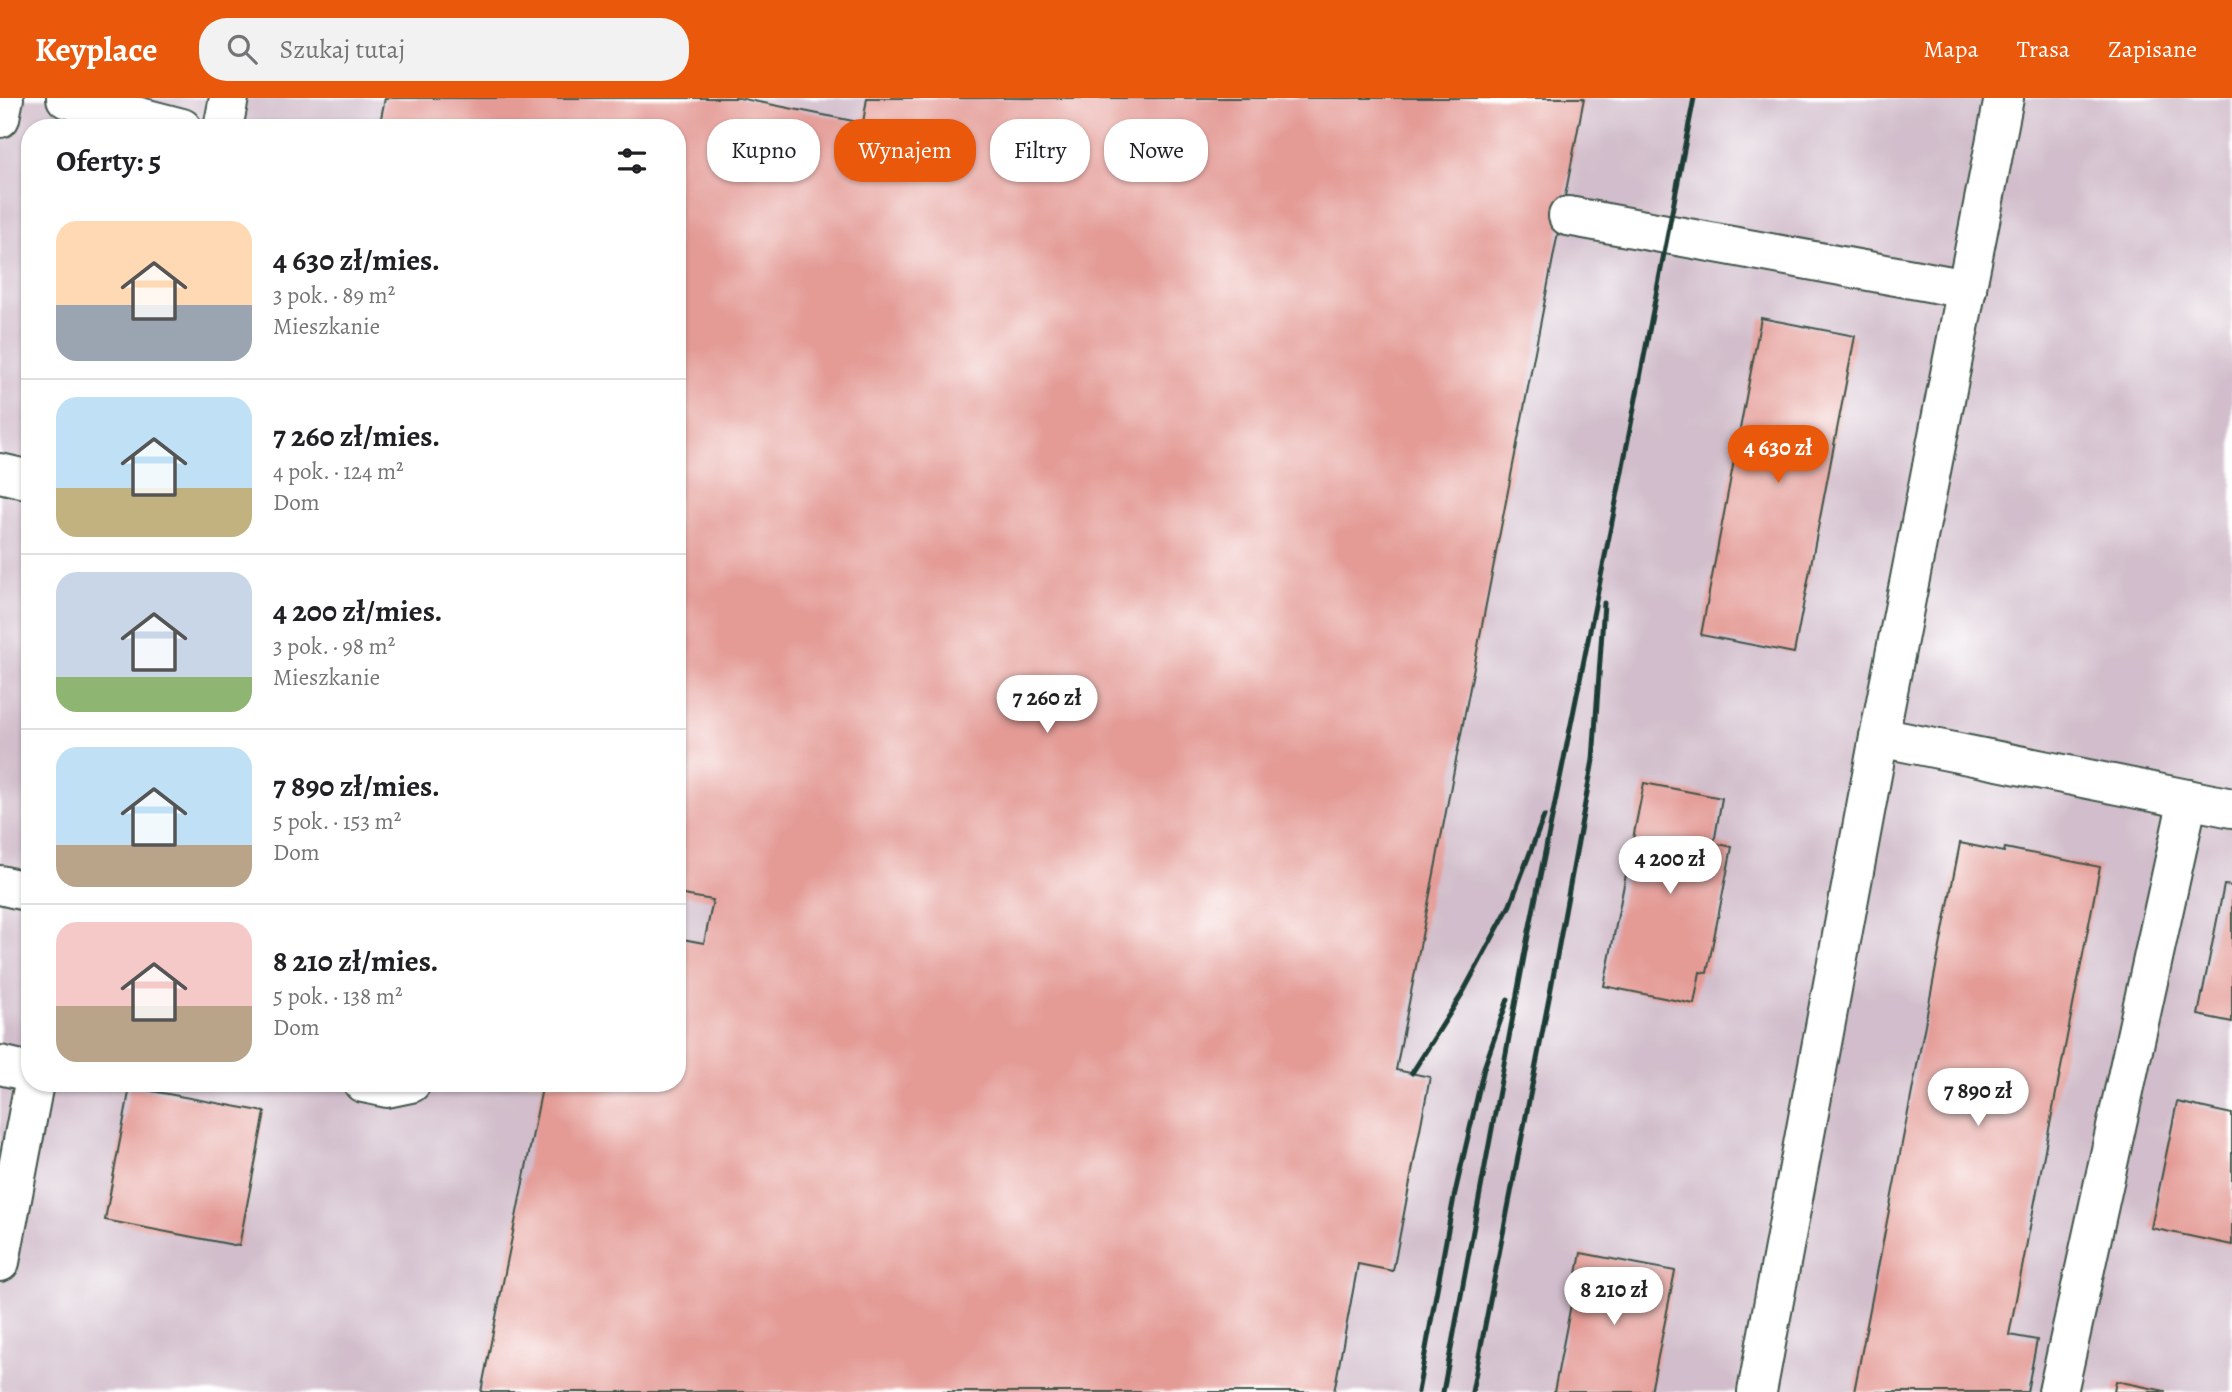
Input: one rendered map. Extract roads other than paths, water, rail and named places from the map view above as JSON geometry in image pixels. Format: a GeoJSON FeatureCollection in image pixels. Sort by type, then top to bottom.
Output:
{"type":"FeatureCollection","features":[{"type":"Feature","properties":{"kind":"lane"},"geometry":{"type":"LineString","coordinates":[[0,118],[4,98]]}},
{"type":"Feature","properties":{"kind":"lane"},"geometry":{"type":"LineString","coordinates":[[66,98],[147,119]]}},
{"type":"Feature","properties":{"kind":"lane"},"geometry":{"type":"LineString","coordinates":[[225,119],[229,98]]}},
{"type":"Feature","properties":{"kind":"lane"},"geometry":{"type":"LineString","coordinates":[[1757,1392],[1879,737],[2004,98]]}},
{"type":"Feature","properties":{"kind":"lane"},"geometry":{"type":"LineString","coordinates":[[1568,216],[1967,289]]}},
{"type":"Feature","properties":{"kind":"lane"},"geometry":{"type":"LineString","coordinates":[[0,473],[21,478]]}},
{"type":"Feature","properties":{"kind":"lane"},"geometry":{"type":"LineString","coordinates":[[1879,737],[2232,808]]}},
{"type":"Feature","properties":{"kind":"lane"},"geometry":{"type":"LineString","coordinates":[[2059,1392],[2188,799]]}},
{"type":"Feature","properties":{"kind":"lane"},"geometry":{"type":"LineString","coordinates":[[0,885],[21,890]]}},
{"type":"Feature","properties":{"kind":"lane"},"geometry":{"type":"LineString","coordinates":[[0,1065],[21,1070]]}},
{"type":"Feature","properties":{"kind":"lane"},"geometry":{"type":"LineString","coordinates":[[0,1262],[32,1092]]}},
{"type":"Feature","properties":{"kind":"railway"},"geometry":{"type":"LineString","coordinates":[[1443,1392],[1526,946],[1694,98]]}},
{"type":"Feature","properties":{"kind":"railway"},"geometry":{"type":"LineString","coordinates":[[1472,1392],[1593,760],[1604,603]]}},
{"type":"Feature","properties":{"kind":"railway"},"geometry":{"type":"LineString","coordinates":[[1412,1073],[1462,994],[1510,905],[1544,816]]}},
{"type":"Feature","properties":{"kind":"railway"},"geometry":{"type":"LineString","coordinates":[[1418,1392],[1454,1197],[1484,1068],[1508,999]]}}]}
